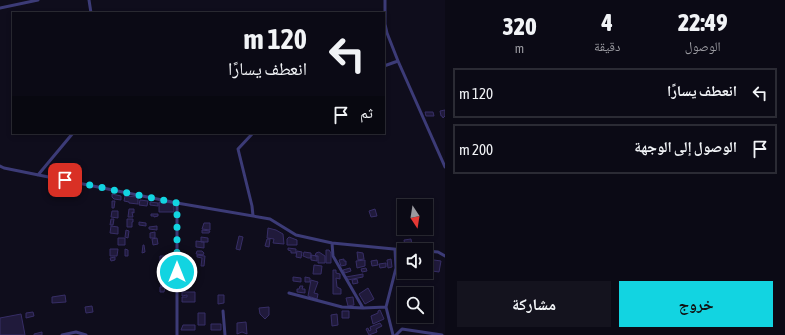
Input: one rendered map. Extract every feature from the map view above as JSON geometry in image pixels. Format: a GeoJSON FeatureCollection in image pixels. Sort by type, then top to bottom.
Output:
{"type":"FeatureCollection","features":[{"type":"Feature","properties":{"kind":"street"},"geometry":{"type":"LineString","coordinates":[[0,8],[38,0]]}},
{"type":"Feature","properties":{"kind":"street"},"geometry":{"type":"LineString","coordinates":[[89,0],[91,12]]}},
{"type":"Feature","properties":{"kind":"street"},"geometry":{"type":"LineString","coordinates":[[385,0],[385,24],[398,61],[445,167]]}},
{"type":"Feature","properties":{"kind":"street"},"geometry":{"type":"LineString","coordinates":[[385,66],[398,61]]}},
{"type":"Feature","properties":{"kind":"street"},"geometry":{"type":"LineString","coordinates":[[38,175],[72,134]]}},
{"type":"Feature","properties":{"kind":"street"},"geometry":{"type":"LineString","coordinates":[[252,134],[238,149],[252,206],[253,216]]}},
{"type":"Feature","properties":{"kind":"street"},"geometry":{"type":"LineString","coordinates":[[0,166],[177,203],[270,219],[296,235],[332,243],[395,250],[396,268],[386,307],[395,335],[402,329],[442,335]]}},
{"type":"Feature","properties":{"kind":"street"},"geometry":{"type":"LineString","coordinates":[[177,203],[177,335]]}},
{"type":"Feature","properties":{"kind":"street"},"geometry":{"type":"LineString","coordinates":[[332,243],[333,256],[363,308]]}},
{"type":"Feature","properties":{"kind":"street"},"geometry":{"type":"LineString","coordinates":[[433,252],[438,252],[445,256]]}},
{"type":"Feature","properties":{"kind":"street"},"geometry":{"type":"LineString","coordinates":[[289,293],[342,307],[386,307]]}},
{"type":"Feature","properties":{"kind":"street"},"geometry":{"type":"LineString","coordinates":[[223,311],[225,335]]}},
{"type":"Feature","properties":{"kind":"street"},"geometry":{"type":"LineString","coordinates":[[62,335],[76,332],[86,335]]}},
{"type":"Feature","properties":{"kind":"building"},"geometry":{"type":"Polygon","coordinates":[[[445,110],[445,116],[443,118],[440,111],[445,110]]]}},
{"type":"Feature","properties":{"kind":"building"},"geometry":{"type":"Polygon","coordinates":[[[425,112],[433,112],[434,116],[426,116],[425,112]]]}},
{"type":"Feature","properties":{"kind":"building"},"geometry":{"type":"Polygon","coordinates":[[[112,194],[121,196],[121,200],[114,199],[112,194]]]}},
{"type":"Feature","properties":{"kind":"building"},"geometry":{"type":"Polygon","coordinates":[[[125,196],[138,197],[138,204],[124,201],[125,196]]]}},
{"type":"Feature","properties":{"kind":"building"},"geometry":{"type":"Polygon","coordinates":[[[140,200],[148,201],[147,206],[139,205],[140,200]]]}},
{"type":"Feature","properties":{"kind":"building"},"geometry":{"type":"Polygon","coordinates":[[[112,201],[115,201],[114,208],[112,208],[112,201]]]}},
{"type":"Feature","properties":{"kind":"building"},"geometry":{"type":"Polygon","coordinates":[[[150,202],[158,203],[158,206],[150,205],[150,202]]]}},
{"type":"Feature","properties":{"kind":"building"},"geometry":{"type":"Polygon","coordinates":[[[159,202],[174,203],[174,212],[159,212],[159,202]]]}},
{"type":"Feature","properties":{"kind":"building"},"geometry":{"type":"Polygon","coordinates":[[[129,209],[134,209],[134,213],[132,212],[133,217],[128,217],[129,209]]]}},
{"type":"Feature","properties":{"kind":"building"},"geometry":{"type":"Polygon","coordinates":[[[375,209],[377,216],[371,217],[369,211],[375,209]]]}},
{"type":"Feature","properties":{"kind":"building"},"geometry":{"type":"Polygon","coordinates":[[[112,211],[118,211],[118,218],[111,217],[112,211]]]}},
{"type":"Feature","properties":{"kind":"building"},"geometry":{"type":"Polygon","coordinates":[[[151,214],[158,214],[158,216],[154,217],[151,216],[151,214]]]}},
{"type":"Feature","properties":{"kind":"building"},"geometry":{"type":"Polygon","coordinates":[[[111,219],[114,219],[113,225],[110,225],[111,219]]]}},
{"type":"Feature","properties":{"kind":"building"},"geometry":{"type":"Polygon","coordinates":[[[127,219],[133,219],[132,227],[127,227],[127,219]]]}},
{"type":"Feature","properties":{"kind":"building"},"geometry":{"type":"Polygon","coordinates":[[[139,222],[146,223],[146,226],[139,225],[139,222]]]}},
{"type":"Feature","properties":{"kind":"building"},"geometry":{"type":"Polygon","coordinates":[[[204,223],[210,223],[210,230],[202,229],[204,223]]]}},
{"type":"Feature","properties":{"kind":"building"},"geometry":{"type":"Polygon","coordinates":[[[111,226],[118,227],[118,234],[110,233],[111,226]]]}},
{"type":"Feature","properties":{"kind":"building"},"geometry":{"type":"Polygon","coordinates":[[[157,226],[157,230],[149,229],[149,227],[157,226]]]}},
{"type":"Feature","properties":{"kind":"building"},"geometry":{"type":"Polygon","coordinates":[[[268,228],[283,234],[284,244],[273,243],[274,239],[267,238],[268,228]]]}},
{"type":"Feature","properties":{"kind":"building"},"geometry":{"type":"Polygon","coordinates":[[[126,230],[129,231],[128,238],[125,237],[126,230]]]}},
{"type":"Feature","properties":{"kind":"building"},"geometry":{"type":"Polygon","coordinates":[[[202,230],[210,231],[209,233],[202,233],[202,230]]]}},
{"type":"Feature","properties":{"kind":"building"},"geometry":{"type":"Polygon","coordinates":[[[155,232],[155,238],[150,238],[150,233],[155,232]]]}},
{"type":"Feature","properties":{"kind":"building"},"geometry":{"type":"Polygon","coordinates":[[[239,236],[243,237],[240,250],[236,249],[239,236]]]}},
{"type":"Feature","properties":{"kind":"building"},"geometry":{"type":"Polygon","coordinates":[[[201,237],[208,238],[208,242],[201,242],[201,237]]]}},
{"type":"Feature","properties":{"kind":"building"},"geometry":{"type":"Polygon","coordinates":[[[289,237],[297,240],[297,245],[287,245],[287,239],[289,237]]]}},
{"type":"Feature","properties":{"kind":"building"},"geometry":{"type":"Polygon","coordinates":[[[118,238],[125,238],[125,245],[118,245],[118,238]]]}},
{"type":"Feature","properties":{"kind":"building"},"geometry":{"type":"Polygon","coordinates":[[[157,238],[158,244],[153,245],[152,239],[157,238]]]}},
{"type":"Feature","properties":{"kind":"building"},"geometry":{"type":"Polygon","coordinates":[[[267,239],[270,239],[269,247],[265,246],[267,239]]]}},
{"type":"Feature","properties":{"kind":"building"},"geometry":{"type":"Polygon","coordinates":[[[411,239],[412,243],[404,243],[404,240],[411,239]]]}},
{"type":"Feature","properties":{"kind":"building"},"geometry":{"type":"Polygon","coordinates":[[[196,241],[204,242],[204,248],[196,247],[196,241]]]}},
{"type":"Feature","properties":{"kind":"building"},"geometry":{"type":"Polygon","coordinates":[[[143,245],[145,252],[142,253],[143,245]]]}},
{"type":"Feature","properties":{"kind":"building"},"geometry":{"type":"Polygon","coordinates":[[[288,248],[296,249],[296,253],[291,253],[288,248]]]}},
{"type":"Feature","properties":{"kind":"building"},"geometry":{"type":"Polygon","coordinates":[[[110,249],[118,249],[117,256],[110,256],[110,249]]]}},
{"type":"Feature","properties":{"kind":"building"},"geometry":{"type":"Polygon","coordinates":[[[125,249],[128,250],[128,256],[125,256],[125,249]]]}},
{"type":"Feature","properties":{"kind":"building"},"geometry":{"type":"Polygon","coordinates":[[[326,250],[329,250],[331,253],[331,263],[326,263],[326,250]]]}},
{"type":"Feature","properties":{"kind":"building"},"geometry":{"type":"Polygon","coordinates":[[[197,251],[202,251],[204,253],[203,255],[196,254],[197,251]]]}},
{"type":"Feature","properties":{"kind":"building"},"geometry":{"type":"Polygon","coordinates":[[[297,251],[302,252],[301,258],[296,257],[297,251]]]}},
{"type":"Feature","properties":{"kind":"building"},"geometry":{"type":"Polygon","coordinates":[[[304,252],[311,253],[311,258],[303,256],[304,252]]]}},
{"type":"Feature","properties":{"kind":"building"},"geometry":{"type":"Polygon","coordinates":[[[319,252],[325,256],[325,263],[318,263],[318,256],[315,256],[316,253],[319,252]]]}},
{"type":"Feature","properties":{"kind":"building"},"geometry":{"type":"Polygon","coordinates":[[[357,252],[363,253],[364,259],[358,260],[357,252]]]}},
{"type":"Feature","properties":{"kind":"building"},"geometry":{"type":"Polygon","coordinates":[[[197,255],[205,256],[204,266],[201,266],[202,258],[197,257],[197,255]]]}},
{"type":"Feature","properties":{"kind":"building"},"geometry":{"type":"Polygon","coordinates":[[[311,255],[317,256],[317,261],[311,260],[311,255]]]}},
{"type":"Feature","properties":{"kind":"building"},"geometry":{"type":"Polygon","coordinates":[[[160,256],[167,256],[167,262],[160,262],[160,256]]]}},
{"type":"Feature","properties":{"kind":"building"},"geometry":{"type":"Polygon","coordinates":[[[115,257],[115,260],[111,261],[110,258],[115,257]]]}},
{"type":"Feature","properties":{"kind":"building"},"geometry":{"type":"Polygon","coordinates":[[[344,259],[344,261],[346,261],[346,265],[341,266],[339,260],[344,259]]]}},
{"type":"Feature","properties":{"kind":"building"},"geometry":{"type":"Polygon","coordinates":[[[391,259],[392,267],[388,268],[387,260],[391,259]]]}},
{"type":"Feature","properties":{"kind":"building"},"geometry":{"type":"Polygon","coordinates":[[[365,260],[365,266],[357,268],[356,261],[365,260]]]}},
{"type":"Feature","properties":{"kind":"building"},"geometry":{"type":"Polygon","coordinates":[[[377,260],[378,265],[372,266],[371,261],[377,260]]]}},
{"type":"Feature","properties":{"kind":"building"},"geometry":{"type":"Polygon","coordinates":[[[433,260],[441,261],[439,272],[433,271],[433,260]]]}},
{"type":"Feature","properties":{"kind":"building"},"geometry":{"type":"Polygon","coordinates":[[[386,263],[386,267],[380,268],[379,264],[386,263]]]}},
{"type":"Feature","properties":{"kind":"building"},"geometry":{"type":"Polygon","coordinates":[[[159,264],[167,264],[167,271],[163,271],[159,268],[159,264]]]}},
{"type":"Feature","properties":{"kind":"building"},"geometry":{"type":"Polygon","coordinates":[[[314,265],[322,266],[321,274],[313,274],[314,265]]]}},
{"type":"Feature","properties":{"kind":"building"},"geometry":{"type":"Polygon","coordinates":[[[350,268],[351,271],[345,273],[343,270],[350,268]]]}},
{"type":"Feature","properties":{"kind":"building"},"geometry":{"type":"Polygon","coordinates":[[[366,268],[367,271],[362,272],[361,269],[366,268]]]}},
{"type":"Feature","properties":{"kind":"building"},"geometry":{"type":"Polygon","coordinates":[[[333,270],[336,270],[336,273],[340,274],[340,279],[336,278],[337,287],[341,289],[341,294],[333,294],[333,270]]]}},
{"type":"Feature","properties":{"kind":"building"},"geometry":{"type":"Polygon","coordinates":[[[363,274],[363,277],[348,280],[346,277],[363,274]]]}},
{"type":"Feature","properties":{"kind":"building"},"geometry":{"type":"Polygon","coordinates":[[[293,277],[301,278],[301,282],[293,281],[293,277]]]}},
{"type":"Feature","properties":{"kind":"building"},"geometry":{"type":"Polygon","coordinates":[[[305,277],[310,278],[310,282],[305,282],[305,277]]]}},
{"type":"Feature","properties":{"kind":"building"},"geometry":{"type":"Polygon","coordinates":[[[357,279],[358,283],[353,284],[352,280],[357,279]]]}},
{"type":"Feature","properties":{"kind":"building"},"geometry":{"type":"Polygon","coordinates":[[[311,280],[318,282],[314,293],[318,294],[317,299],[308,296],[311,280]]]}},
{"type":"Feature","properties":{"kind":"building"},"geometry":{"type":"Polygon","coordinates":[[[160,281],[170,282],[170,285],[161,287],[160,281]]]}},
{"type":"Feature","properties":{"kind":"building"},"geometry":{"type":"Polygon","coordinates":[[[300,286],[303,286],[302,289],[305,289],[305,293],[297,292],[297,289],[299,289],[300,286]]]}},
{"type":"Feature","properties":{"kind":"building"},"geometry":{"type":"Polygon","coordinates":[[[160,287],[165,287],[164,292],[160,292],[160,287]]]}},
{"type":"Feature","properties":{"kind":"building"},"geometry":{"type":"Polygon","coordinates":[[[368,288],[374,299],[365,304],[359,294],[368,288]]]}},
{"type":"Feature","properties":{"kind":"building"},"geometry":{"type":"Polygon","coordinates":[[[182,292],[195,292],[195,302],[182,302],[182,297],[187,297],[187,295],[182,296],[182,292]]]}},
{"type":"Feature","properties":{"kind":"building"},"geometry":{"type":"Polygon","coordinates":[[[65,295],[66,302],[52,303],[52,297],[65,295]]]}},
{"type":"Feature","properties":{"kind":"building"},"geometry":{"type":"Polygon","coordinates":[[[218,295],[224,295],[224,303],[218,304],[218,295]]]}},
{"type":"Feature","properties":{"kind":"building"},"geometry":{"type":"Polygon","coordinates":[[[353,297],[354,305],[348,306],[346,298],[353,297]]]}},
{"type":"Feature","properties":{"kind":"building"},"geometry":{"type":"Polygon","coordinates":[[[92,306],[93,312],[86,313],[85,307],[92,306]]]}},
{"type":"Feature","properties":{"kind":"building"},"geometry":{"type":"Polygon","coordinates":[[[269,307],[269,315],[265,319],[260,314],[259,308],[269,307]]]}},
{"type":"Feature","properties":{"kind":"building"},"geometry":{"type":"Polygon","coordinates":[[[380,310],[384,319],[373,324],[371,316],[378,313],[380,310]]]}},
{"type":"Feature","properties":{"kind":"building"},"geometry":{"type":"Polygon","coordinates":[[[342,311],[349,311],[349,318],[342,318],[342,311]]]}},
{"type":"Feature","properties":{"kind":"building"},"geometry":{"type":"Polygon","coordinates":[[[33,312],[34,316],[26,318],[26,313],[33,312]]]}},
{"type":"Feature","properties":{"kind":"building"},"geometry":{"type":"Polygon","coordinates":[[[198,313],[205,313],[205,325],[198,325],[198,313]]]}},
{"type":"Feature","properties":{"kind":"building"},"geometry":{"type":"Polygon","coordinates":[[[21,314],[25,335],[0,335],[0,318],[21,314]]]}},
{"type":"Feature","properties":{"kind":"building"},"geometry":{"type":"Polygon","coordinates":[[[337,314],[338,325],[332,326],[331,315],[337,314]]]}},
{"type":"Feature","properties":{"kind":"building"},"geometry":{"type":"Polygon","coordinates":[[[246,322],[247,334],[242,332],[237,334],[237,323],[246,322]]]}},
{"type":"Feature","properties":{"kind":"building"},"geometry":{"type":"Polygon","coordinates":[[[380,323],[382,326],[376,329],[377,332],[369,335],[366,329],[368,328],[369,331],[371,330],[370,327],[380,323]]]}},
{"type":"Feature","properties":{"kind":"building"},"geometry":{"type":"Polygon","coordinates":[[[211,324],[221,324],[221,330],[211,330],[211,324]]]}},
{"type":"Feature","properties":{"kind":"building"},"geometry":{"type":"Polygon","coordinates":[[[183,325],[195,325],[195,330],[181,330],[183,325]]]}},
{"type":"Feature","properties":{"kind":"building"},"geometry":{"type":"Polygon","coordinates":[[[42,332],[42,335],[34,335],[34,334],[42,332]]]}},
{"type":"Feature","properties":{"kind":"route"},"geometry":{"type":"LineString","coordinates":[[65,180],[177,203],[177,272]]}}]}
